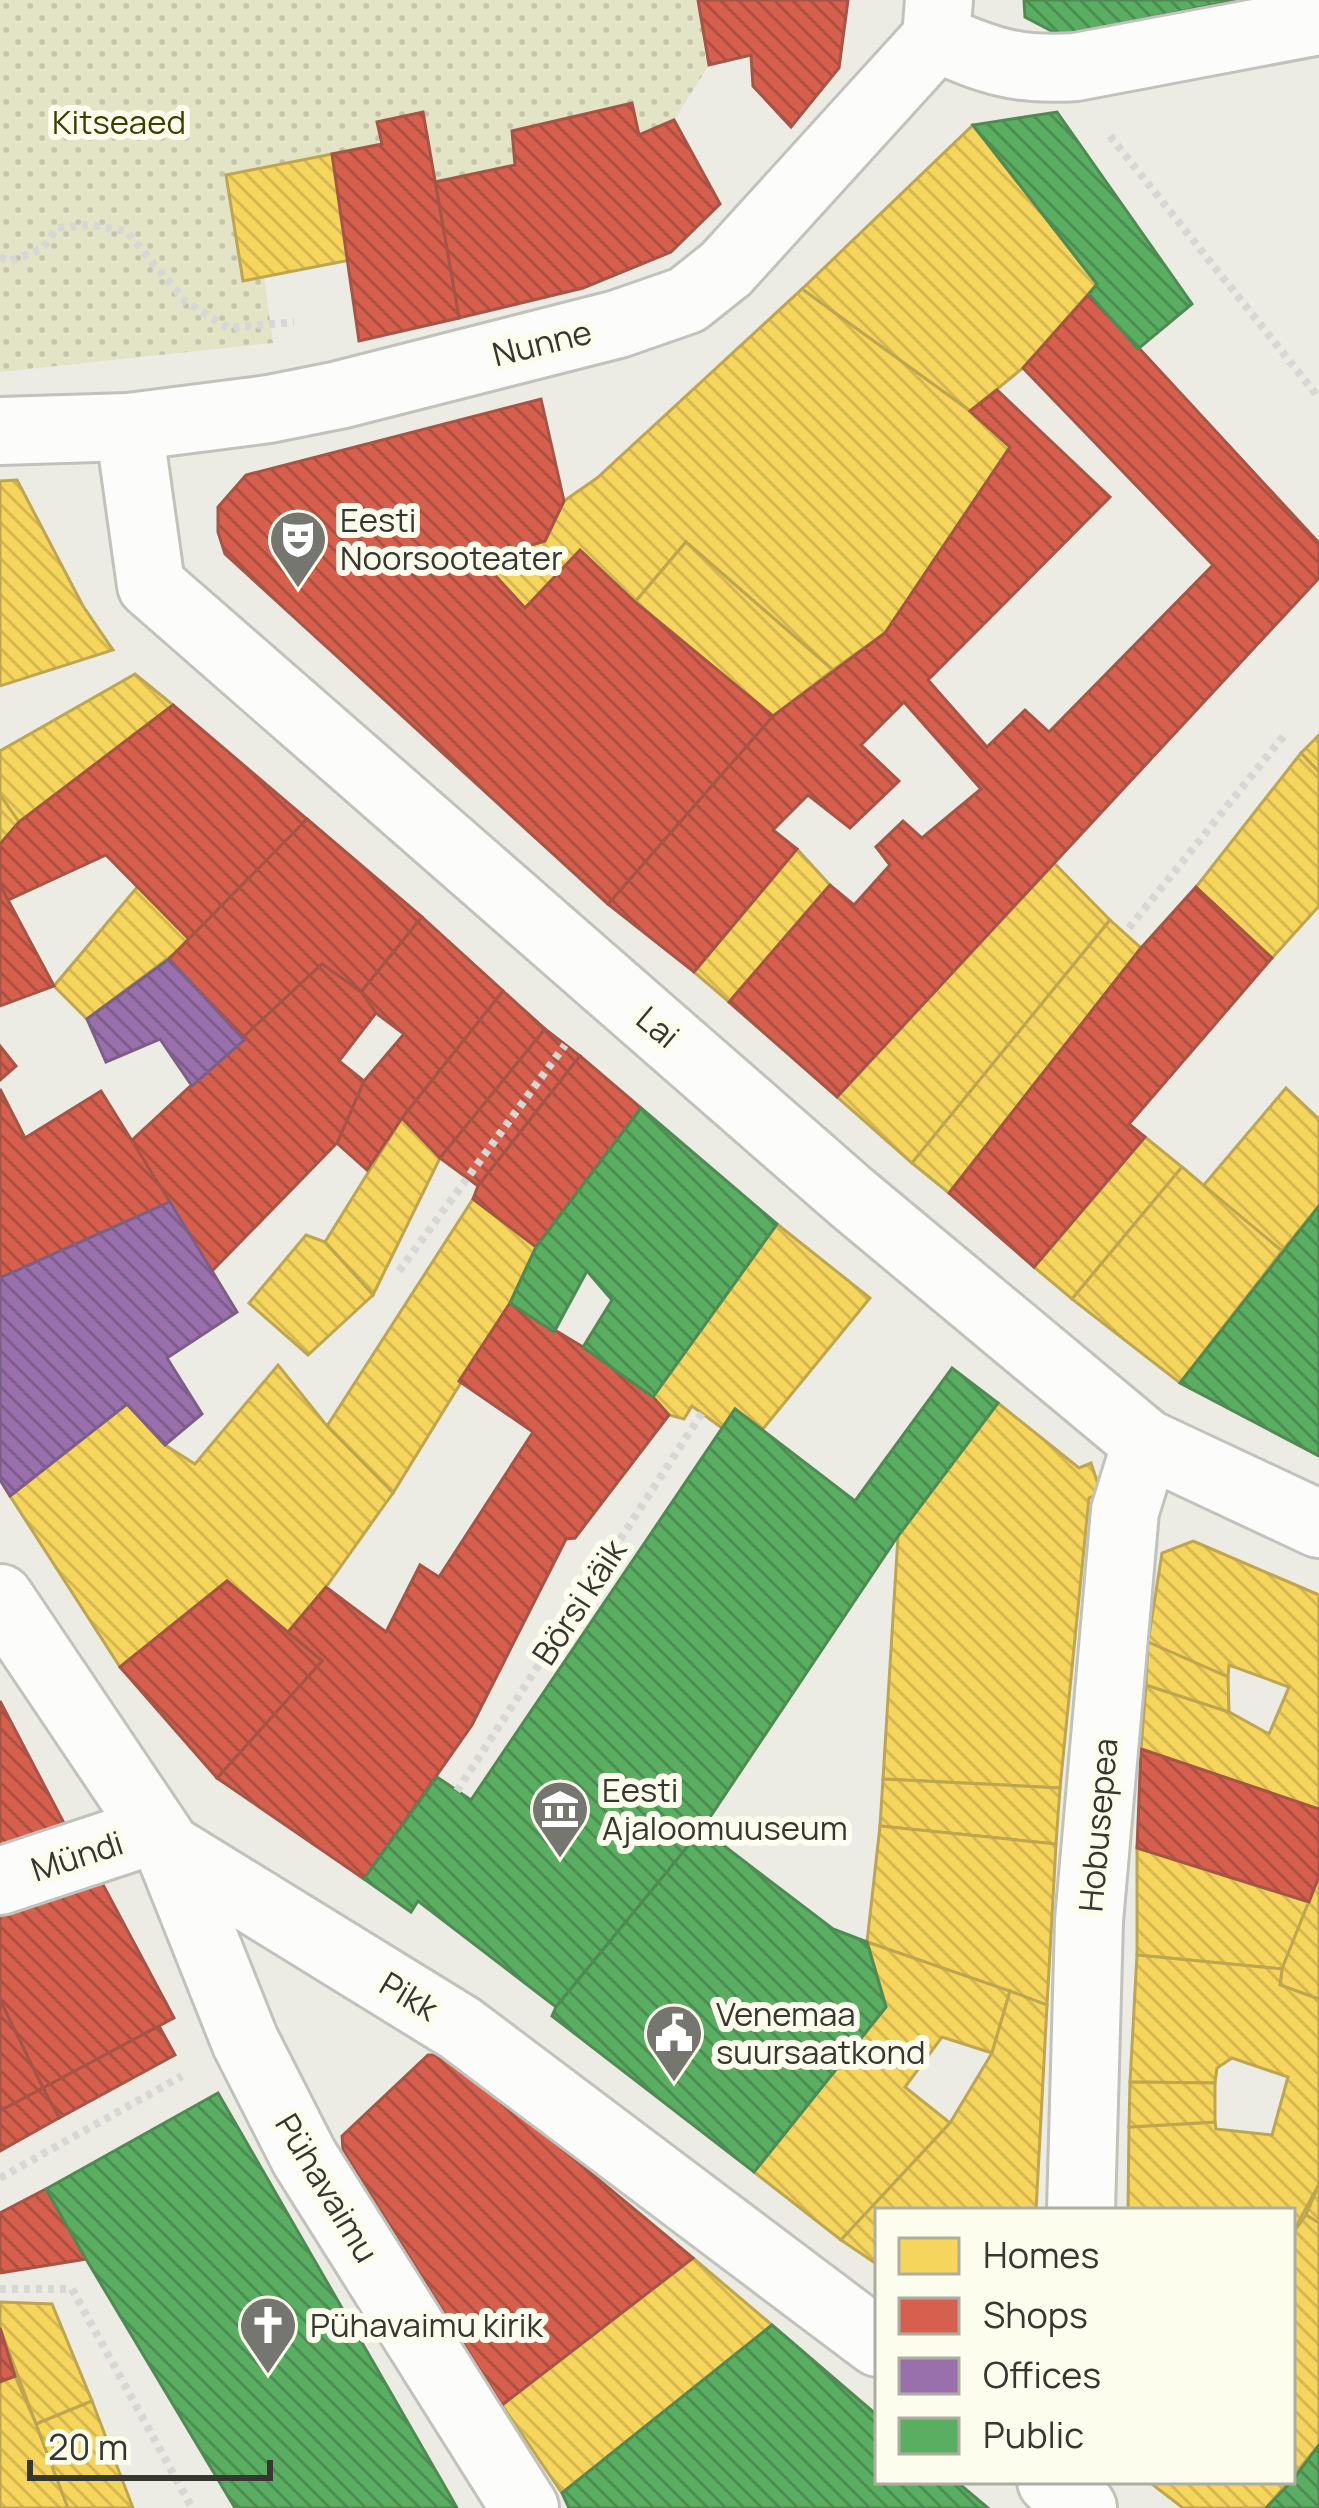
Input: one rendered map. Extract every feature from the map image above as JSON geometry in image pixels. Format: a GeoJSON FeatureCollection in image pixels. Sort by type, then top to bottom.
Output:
{"type":"FeatureCollection","features":[{"type":"Feature","properties":{"kind":"street"},"geometry":{"type":"LineString","coordinates":[[938,19],[997,64],[1040,69],[1076,67],[1319,21]]}},
{"type":"Feature","properties":{"kind":"street","name":"Nunne"},"geometry":{"type":"LineString","coordinates":[[0,431],[130,427],[269,410],[618,324],[687,299],[726,269],[938,19]]}},
{"type":"Feature","properties":{"kind":"street","name":"Lai"},"geometry":{"type":"LineString","coordinates":[[130,427],[151,585],[851,1197],[1147,1443],[1319,1524]]}},
{"type":"Feature","properties":{"kind":"street","name":"Hobusepea"},"geometry":{"type":"LineString","coordinates":[[1081,2208],[1089,1921],[1125,1511],[1147,1443]]}},
{"type":"Feature","properties":{"kind":"street","name":"Pikk"},"geometry":{"type":"LineString","coordinates":[[0,1598],[161,1839],[460,2027],[875,2341]]}},
{"type":"Feature","properties":{"kind":"street","name":"Mündi"},"geometry":{"type":"LineString","coordinates":[[0,1881],[161,1839]]}},
{"type":"Feature","properties":{"kind":"street","name":"Pühavaimu"},"geometry":{"type":"LineString","coordinates":[[161,1839],[245,2041],[304,2157],[526,2508]]}},
{"type":"Feature","properties":{"kind":"street"},"geometry":{"type":"LineString","coordinates":[[1055,2484],[1083,2508]]}},
{"type":"Feature","properties":{"kind":"path"},"geometry":{"type":"LineString","coordinates":[[1076,67],[1086,106],[1319,398]]}},
{"type":"Feature","properties":{"kind":"path"},"geometry":{"type":"LineString","coordinates":[[0,257],[10,261],[42,249],[57,227],[90,224],[126,231],[184,301],[228,328],[266,326]]}},
{"type":"Feature","properties":{"kind":"path"},"geometry":{"type":"LineString","coordinates":[[1129,928],[1286,733]]}},
{"type":"Feature","properties":{"kind":"path"},"geometry":{"type":"LineString","coordinates":[[399,1271],[611,988]]}},
{"type":"Feature","properties":{"kind":"path","name":"Börsi käik"},"geometry":{"type":"LineString","coordinates":[[457,1791],[702,1413]]}},
{"type":"Feature","properties":{"kind":"path"},"geometry":{"type":"LineString","coordinates":[[0,2179],[245,2041]]}},
{"type":"Feature","properties":{"kind":"path"},"geometry":{"type":"LineString","coordinates":[[0,2289],[72,2289],[192,2508]]}},
{"type":"Feature","properties":{"kind":"green space","name":"Kitseaed"},"geometry":{"type":"Polygon","coordinates":[[[0,0],[698,0],[709,65],[674,120],[639,135],[631,103],[513,131],[515,165],[435,182],[423,113],[378,122],[382,144],[243,280],[264,277],[273,343],[0,372],[0,0]]]}},
{"type":"Feature","properties":{"kind":"building: Homes"},"geometry":{"type":"Polygon","coordinates":[[[973,125],[1097,284],[1023,368],[970,411],[802,289],[973,125]]]}},
{"type":"Feature","properties":{"kind":"building: Homes"},"geometry":{"type":"Polygon","coordinates":[[[332,154],[350,260],[243,281],[226,175],[332,154]]]}},
{"type":"Feature","properties":{"kind":"building: Homes"},"geometry":{"type":"Polygon","coordinates":[[[802,289],[970,411],[1010,447],[885,633],[833,670],[686,542],[635,602],[580,550],[525,608],[481,560],[545,541],[564,501],[597,478],[802,289]]]}},
{"type":"Feature","properties":{"kind":"building: Homes"},"geometry":{"type":"Polygon","coordinates":[[[17,480],[83,606],[113,650],[0,686],[0,481],[17,480]]]}},
{"type":"Feature","properties":{"kind":"building: Homes"},"geometry":{"type":"Polygon","coordinates":[[[686,542],[833,670],[773,716],[635,602],[686,542]]]}},
{"type":"Feature","properties":{"kind":"building: Homes"},"geometry":{"type":"Polygon","coordinates":[[[135,674],[173,705],[19,822],[0,795],[0,751],[135,674]]]}},
{"type":"Feature","properties":{"kind":"building: Homes"},"geometry":{"type":"Polygon","coordinates":[[[1319,735],[1319,772],[1301,753],[1319,735]]]}},
{"type":"Feature","properties":{"kind":"building: Homes"},"geometry":{"type":"Polygon","coordinates":[[[1301,753],[1319,772],[1319,906],[1272,958],[1196,887],[1301,753]]]}},
{"type":"Feature","properties":{"kind":"building: Homes"},"geometry":{"type":"Polygon","coordinates":[[[0,795],[19,822],[0,844],[0,795]]]}},
{"type":"Feature","properties":{"kind":"building: Homes"},"geometry":{"type":"Polygon","coordinates":[[[797,849],[830,885],[729,1002],[694,972],[797,849]]]}},
{"type":"Feature","properties":{"kind":"building: Homes"},"geometry":{"type":"Polygon","coordinates":[[[1053,862],[1110,920],[912,1163],[837,1097],[1053,862]]]}},
{"type":"Feature","properties":{"kind":"building: Homes"},"geometry":{"type":"Polygon","coordinates":[[[139,885],[191,941],[87,1019],[54,986],[139,885]]]}},
{"type":"Feature","properties":{"kind":"building: Homes"},"geometry":{"type":"Polygon","coordinates":[[[1110,920],[1141,948],[949,1193],[912,1163],[1110,920]]]}},
{"type":"Feature","properties":{"kind":"building: Homes"},"geometry":{"type":"Polygon","coordinates":[[[1286,1088],[1319,1119],[1319,1206],[1282,1251],[1203,1186],[1286,1088]]]}},
{"type":"Feature","properties":{"kind":"building: Homes"},"geometry":{"type":"Polygon","coordinates":[[[402,1118],[440,1158],[373,1295],[325,1242],[402,1118]]]}},
{"type":"Feature","properties":{"kind":"building: Homes"},"geometry":{"type":"Polygon","coordinates":[[[1145,1137],[1182,1167],[1072,1299],[1034,1267],[1145,1137]]]}},
{"type":"Feature","properties":{"kind":"building: Homes"},"geometry":{"type":"Polygon","coordinates":[[[1182,1167],[1282,1251],[1180,1383],[1072,1299],[1182,1167]]]}},
{"type":"Feature","properties":{"kind":"building: Homes"},"geometry":{"type":"Polygon","coordinates":[[[473,1199],[536,1247],[510,1303],[393,1493],[327,1426],[473,1199]]]}},
{"type":"Feature","properties":{"kind":"building: Homes"},"geometry":{"type":"Polygon","coordinates":[[[777,1224],[870,1298],[763,1429],[735,1409],[722,1428],[692,1406],[684,1419],[669,1415],[653,1397],[777,1224]]]}},
{"type":"Feature","properties":{"kind":"building: Homes"},"geometry":{"type":"Polygon","coordinates":[[[306,1235],[325,1242],[373,1295],[308,1355],[249,1303],[306,1235]]]}},
{"type":"Feature","properties":{"kind":"building: Homes"},"geometry":{"type":"Polygon","coordinates":[[[278,1365],[327,1426],[393,1493],[288,1632],[227,1581],[120,1667],[10,1496],[127,1404],[165,1445],[195,1464],[278,1365]]]}},
{"type":"Feature","properties":{"kind":"building: Homes"},"geometry":{"type":"Polygon","coordinates":[[[998,1403],[1079,1468],[1091,1463],[1101,1493],[1089,1498],[1060,1788],[883,1779],[898,1536],[998,1403]]]}},
{"type":"Feature","properties":{"kind":"building: Homes"},"geometry":{"type":"Polygon","coordinates":[[[1193,1541],[1319,1595],[1319,1809],[1141,1749],[1146,1685],[1229,1712],[1269,1734],[1289,1687],[1229,1665],[1228,1677],[1148,1642],[1162,1553],[1193,1541]]]}},
{"type":"Feature","properties":{"kind":"building: Homes"},"geometry":{"type":"Polygon","coordinates":[[[1148,1642],[1228,1677],[1229,1712],[1146,1685],[1148,1642]]]}},
{"type":"Feature","properties":{"kind":"building: Homes"},"geometry":{"type":"Polygon","coordinates":[[[883,1779],[1060,1788],[1056,1844],[880,1826],[883,1779]]]}},
{"type":"Feature","properties":{"kind":"building: Homes"},"geometry":{"type":"Polygon","coordinates":[[[880,1826],[1056,1844],[1047,2005],[867,1942],[880,1826]]]}},
{"type":"Feature","properties":{"kind":"building: Homes"},"geometry":{"type":"Polygon","coordinates":[[[1137,1848],[1309,1902],[1282,1969],[1137,1955],[1137,1848]]]}},
{"type":"Feature","properties":{"kind":"building: Homes"},"geometry":{"type":"Polygon","coordinates":[[[1319,1876],[1319,1999],[1280,1985],[1319,1876]]]}},
{"type":"Feature","properties":{"kind":"building: Homes"},"geometry":{"type":"Polygon","coordinates":[[[867,1942],[1010,1991],[992,2053],[942,2037],[905,2087],[950,2123],[841,2240],[754,2172],[886,2007],[867,1942]]]}},
{"type":"Feature","properties":{"kind":"building: Homes"},"geometry":{"type":"Polygon","coordinates":[[[1137,1955],[1282,1969],[1280,1985],[1319,1999],[1319,2184],[1295,2228],[1295,2208],[1128,2208],[1129,2127],[1215,2122],[1216,2129],[1272,2135],[1288,2077],[1232,2058],[1217,2068],[1215,2083],[1130,2082],[1137,1955]]]}},
{"type":"Feature","properties":{"kind":"building: Homes"},"geometry":{"type":"Polygon","coordinates":[[[1010,1991],[1047,2005],[1036,2208],[875,2208],[875,2263],[841,2240],[950,2123],[992,2053],[1010,1991]]]}},
{"type":"Feature","properties":{"kind":"building: Homes"},"geometry":{"type":"Polygon","coordinates":[[[1130,2082],[1215,2083],[1215,2122],[1129,2127],[1130,2082]]]}},
{"type":"Feature","properties":{"kind":"building: Homes"},"geometry":{"type":"Polygon","coordinates":[[[1319,2184],[1319,2223],[1306,2215],[1319,2184]]]}},
{"type":"Feature","properties":{"kind":"building: Homes"},"geometry":{"type":"Polygon","coordinates":[[[1306,2215],[1319,2223],[1319,2445],[1295,2473],[1295,2230],[1306,2215]]]}},
{"type":"Feature","properties":{"kind":"building: Homes"},"geometry":{"type":"Polygon","coordinates":[[[693,2258],[772,2325],[562,2493],[502,2405],[693,2258]]]}},
{"type":"Feature","properties":{"kind":"building: Homes"},"geometry":{"type":"Polygon","coordinates":[[[0,2302],[52,2304],[92,2401],[36,2424],[0,2328],[0,2302]]]}},
{"type":"Feature","properties":{"kind":"building: Homes"},"geometry":{"type":"Polygon","coordinates":[[[15,2376],[68,2508],[0,2508],[0,2382],[15,2376]]]}},
{"type":"Feature","properties":{"kind":"building: Homes"},"geometry":{"type":"Polygon","coordinates":[[[92,2401],[133,2508],[68,2508],[36,2424],[92,2401]]]}},
{"type":"Feature","properties":{"kind":"building: Homes"},"geometry":{"type":"Polygon","coordinates":[[[1152,2484],[1286,2484],[1266,2508],[1183,2508],[1152,2484]]]}},
{"type":"Feature","properties":{"kind":"building: Shops"},"geometry":{"type":"Polygon","coordinates":[[[698,0],[848,0],[839,68],[791,127],[753,86],[751,55],[709,65],[698,0]]]}},
{"type":"Feature","properties":{"kind":"building: Shops"},"geometry":{"type":"Polygon","coordinates":[[[632,103],[639,135],[674,120],[720,204],[671,252],[583,288],[459,318],[435,182],[515,165],[512,131],[632,103]]]}},
{"type":"Feature","properties":{"kind":"building: Shops"},"geometry":{"type":"Polygon","coordinates":[[[423,112],[459,318],[359,341],[332,154],[382,144],[377,122],[423,112]]]}},
{"type":"Feature","properties":{"kind":"building: Shops"},"geometry":{"type":"Polygon","coordinates":[[[1089,294],[1319,543],[1319,578],[837,1097],[729,1002],[830,885],[854,905],[890,865],[876,847],[903,821],[922,838],[981,789],[904,702],[861,745],[899,781],[850,828],[808,795],[773,830],[797,849],[694,972],[608,904],[773,716],[885,633],[1010,447],[970,411],[997,390],[1110,497],[928,680],[987,747],[1025,710],[1049,732],[1213,565],[1023,368],[1089,294]]]}},
{"type":"Feature","properties":{"kind":"building: Shops"},"geometry":{"type":"Polygon","coordinates":[[[541,399],[564,501],[545,541],[481,560],[525,608],[580,550],[773,716],[608,904],[225,554],[218,532],[218,507],[246,475],[541,399]]]}},
{"type":"Feature","properties":{"kind":"building: Shops"},"geometry":{"type":"Polygon","coordinates":[[[173,705],[307,819],[191,941],[106,855],[8,900],[0,885],[0,844],[19,822],[173,705]]]}},
{"type":"Feature","properties":{"kind":"building: Shops"},"geometry":{"type":"Polygon","coordinates":[[[307,819],[422,917],[361,992],[322,964],[244,1040],[169,959],[307,819]]]}},
{"type":"Feature","properties":{"kind":"building: Shops"},"geometry":{"type":"Polygon","coordinates":[[[0,885],[54,986],[0,1006],[0,885]]]}},
{"type":"Feature","properties":{"kind":"building: Shops"},"geometry":{"type":"Polygon","coordinates":[[[1196,887],[1272,958],[1129,1124],[1145,1137],[1034,1267],[949,1193],[1141,948],[1196,887]]]}},
{"type":"Feature","properties":{"kind":"building: Shops"},"geometry":{"type":"Polygon","coordinates":[[[422,917],[503,991],[367,1170],[337,1143],[364,1081],[404,1034],[376,1013],[361,992],[422,917]]]}},
{"type":"Feature","properties":{"kind":"building: Shops"},"geometry":{"type":"Polygon","coordinates":[[[322,964],[361,992],[376,1013],[339,1061],[364,1081],[337,1143],[212,1271],[130,1142],[322,964]]]}},
{"type":"Feature","properties":{"kind":"building: Shops"},"geometry":{"type":"Polygon","coordinates":[[[503,991],[545,1029],[440,1158],[402,1118],[503,991]]]}},
{"type":"Feature","properties":{"kind":"building: Shops"},"geometry":{"type":"Polygon","coordinates":[[[545,1029],[580,1056],[478,1186],[440,1158],[545,1029]]]}},
{"type":"Feature","properties":{"kind":"building: Shops"},"geometry":{"type":"Polygon","coordinates":[[[0,1046],[16,1066],[0,1080],[0,1046]]]}},
{"type":"Feature","properties":{"kind":"building: Shops"},"geometry":{"type":"Polygon","coordinates":[[[580,1056],[641,1108],[536,1247],[473,1199],[478,1186],[580,1056]]]}},
{"type":"Feature","properties":{"kind":"building: Shops"},"geometry":{"type":"Polygon","coordinates":[[[0,1089],[25,1138],[101,1091],[170,1202],[0,1278],[0,1089]]]}},
{"type":"Feature","properties":{"kind":"building: Shops"},"geometry":{"type":"Polygon","coordinates":[[[510,1303],[583,1347],[653,1397],[669,1415],[575,1538],[566,1539],[472,1725],[364,1879],[217,1778],[322,1661],[288,1632],[326,1587],[386,1632],[420,1565],[439,1577],[533,1432],[459,1381],[510,1303]]]}},
{"type":"Feature","properties":{"kind":"building: Shops"},"geometry":{"type":"Polygon","coordinates":[[[227,1581],[322,1661],[217,1778],[120,1667],[227,1581]]]}},
{"type":"Feature","properties":{"kind":"building: Shops"},"geometry":{"type":"Polygon","coordinates":[[[0,1701],[65,1825],[0,1846],[0,1701]]]}},
{"type":"Feature","properties":{"kind":"building: Shops"},"geometry":{"type":"Polygon","coordinates":[[[1141,1749],[1319,1809],[1319,1876],[1309,1902],[1137,1848],[1141,1749]]]}},
{"type":"Feature","properties":{"kind":"building: Shops"},"geometry":{"type":"Polygon","coordinates":[[[101,1881],[174,2018],[43,2088],[0,2000],[0,1912],[101,1881]]]}},
{"type":"Feature","properties":{"kind":"building: Shops"},"geometry":{"type":"Polygon","coordinates":[[[0,2000],[43,2088],[0,2111],[0,2000]]]}},
{"type":"Feature","properties":{"kind":"building: Shops"},"geometry":{"type":"Polygon","coordinates":[[[159,2026],[175,2055],[59,2118],[43,2088],[159,2026]]]}},
{"type":"Feature","properties":{"kind":"building: Shops"},"geometry":{"type":"Polygon","coordinates":[[[428,2055],[449,2055],[693,2258],[502,2405],[343,2150],[342,2136],[428,2055]]]}},
{"type":"Feature","properties":{"kind":"building: Shops"},"geometry":{"type":"Polygon","coordinates":[[[43,2088],[59,2118],[0,2151],[0,2111],[43,2088]]]}},
{"type":"Feature","properties":{"kind":"building: Shops"},"geometry":{"type":"Polygon","coordinates":[[[46,2189],[86,2259],[0,2273],[0,2213],[46,2189]]]}},
{"type":"Feature","properties":{"kind":"building: Shops"},"geometry":{"type":"Polygon","coordinates":[[[0,2328],[15,2376],[0,2382],[0,2328]]]}},
{"type":"Feature","properties":{"kind":"building: Offices"},"geometry":{"type":"Polygon","coordinates":[[[169,959],[244,1040],[192,1086],[160,1039],[106,1062],[87,1019],[169,959]]]}},
{"type":"Feature","properties":{"kind":"building: Offices"},"geometry":{"type":"Polygon","coordinates":[[[170,1202],[237,1312],[167,1358],[202,1414],[165,1445],[127,1404],[10,1496],[0,1480],[0,1278],[170,1202]]]}},
{"type":"Feature","properties":{"kind":"building: Public"},"geometry":{"type":"Polygon","coordinates":[[[1024,0],[1236,0],[1061,36],[1025,17],[1024,0]]]}},
{"type":"Feature","properties":{"kind":"building: Public"},"geometry":{"type":"Polygon","coordinates":[[[1057,112],[1192,304],[1138,349],[1089,294],[1097,284],[973,125],[1057,112]]]}},
{"type":"Feature","properties":{"kind":"building: Public"},"geometry":{"type":"Polygon","coordinates":[[[641,1108],[777,1224],[653,1397],[583,1347],[612,1300],[587,1271],[554,1332],[510,1303],[536,1247],[641,1108]]]}},
{"type":"Feature","properties":{"kind":"building: Public"},"geometry":{"type":"Polygon","coordinates":[[[1319,1206],[1319,1456],[1180,1383],[1319,1206]]]}},
{"type":"Feature","properties":{"kind":"building: Public"},"geometry":{"type":"Polygon","coordinates":[[[952,1368],[998,1403],[898,1536],[702,1829],[556,2007],[418,1901],[411,1912],[364,1879],[437,1777],[471,1800],[735,1409],[855,1501],[952,1368]]]}},
{"type":"Feature","properties":{"kind":"building: Public"},"geometry":{"type":"Polygon","coordinates":[[[702,1829],[833,1929],[867,1942],[886,2007],[754,2172],[552,2016],[702,1829]]]}},
{"type":"Feature","properties":{"kind":"building: Public","name":"Pühavaimu kirik"},"geometry":{"type":"Polygon","coordinates":[[[218,2093],[457,2508],[235,2508],[86,2259],[46,2189],[218,2093]]]}},
{"type":"Feature","properties":{"kind":"building: Public"},"geometry":{"type":"Polygon","coordinates":[[[772,2325],[875,2413],[875,2484],[960,2484],[988,2508],[569,2508],[562,2493],[772,2325]]]}},
{"type":"Feature","properties":{"kind":"building: Public"},"geometry":{"type":"Polygon","coordinates":[[[1319,2445],[1319,2508],[1266,2508],[1289,2484],[1295,2484],[1295,2477],[1319,2445]]]}},
{"type":"Feature","properties":{"kind":"place","name":"Eesti Noorsooteater"},"geometry":{"type":"Point","coordinates":[298,590]}},
{"type":"Feature","properties":{"kind":"place","name":"Eesti Ajaloomuuseum"},"geometry":{"type":"Point","coordinates":[560,1860]}},
{"type":"Feature","properties":{"kind":"place","name":"Venemaa suursaatkond"},"geometry":{"type":"Point","coordinates":[674,2084]}},
{"type":"Feature","properties":{"kind":"place","name":"Pühavaimu kirik"},"geometry":{"type":"Point","coordinates":[268,2376]}}]}
